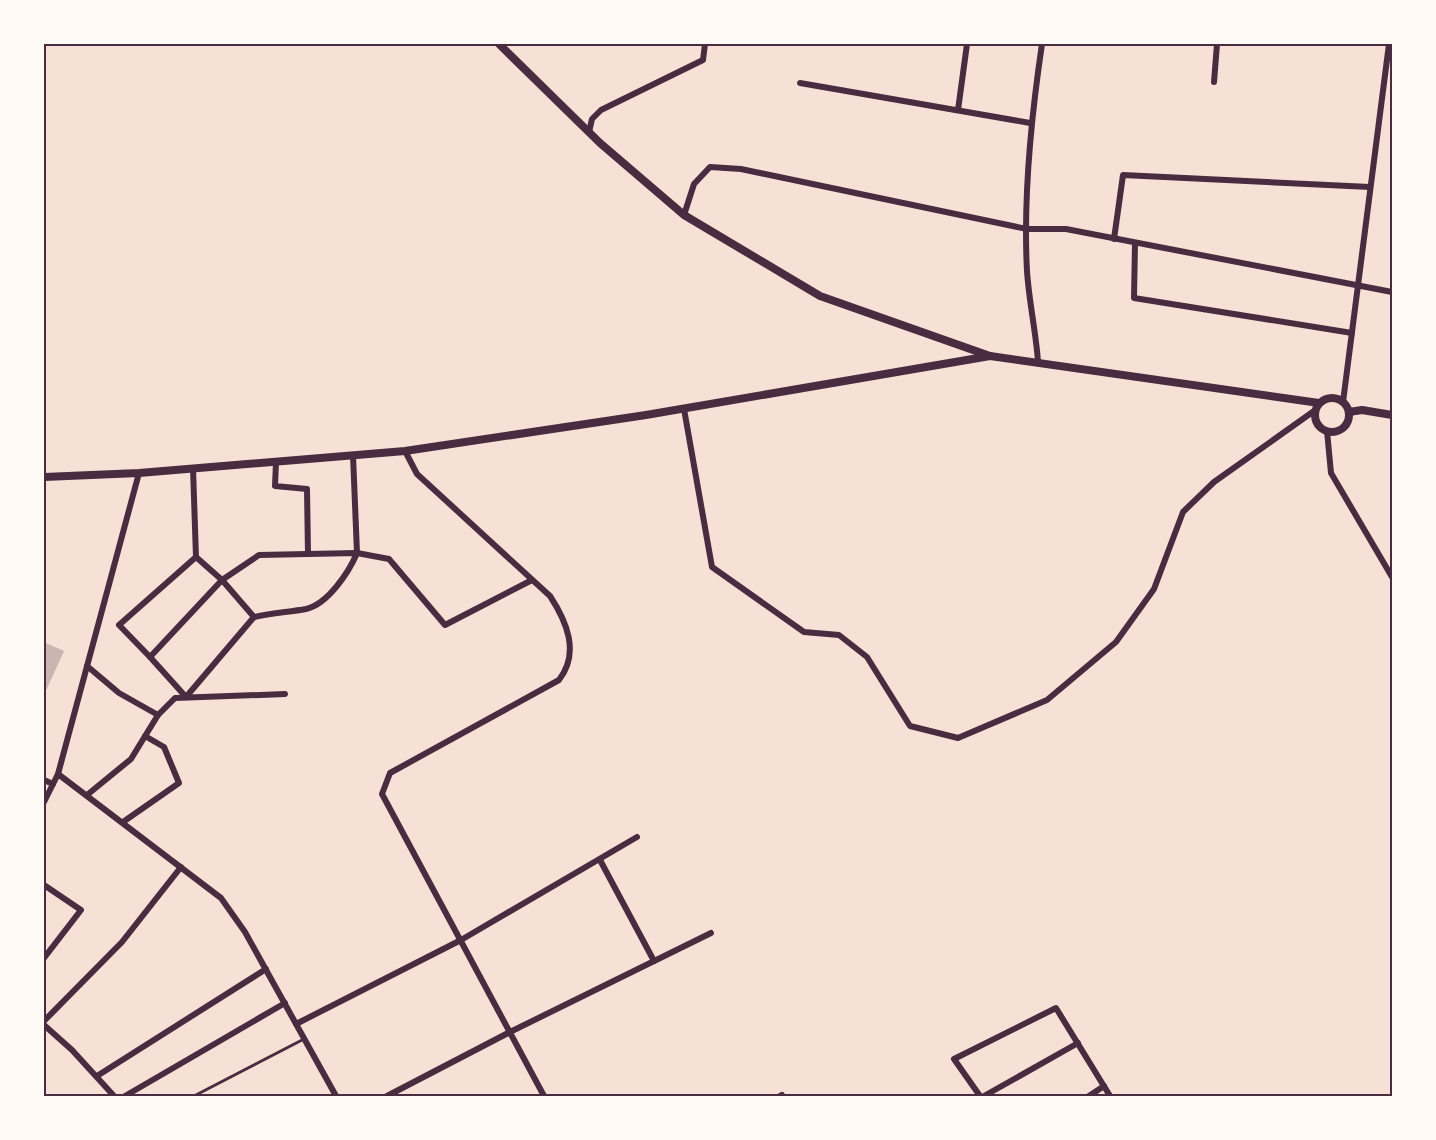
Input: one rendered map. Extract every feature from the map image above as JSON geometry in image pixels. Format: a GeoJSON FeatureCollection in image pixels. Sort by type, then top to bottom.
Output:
{"type":"FeatureCollection","features":[{"type":"Feature","properties":{"kind":"street"},"geometry":{"type":"LineString","coordinates":[[499,44],[588,132],[684,215],[819,296],[990,356],[1316,407]]}},
{"type":"Feature","properties":{"kind":"street"},"geometry":{"type":"LineString","coordinates":[[588,132],[592,119],[601,110],[703,60],[705,44]]}},
{"type":"Feature","properties":{"kind":"street"},"geometry":{"type":"LineString","coordinates":[[958,110],[967,44]]}},
{"type":"Feature","properties":{"kind":"street"},"geometry":{"type":"LineString","coordinates":[[1038,362],[1027,272],[1027,229],[1030,123],[1042,44]]}},
{"type":"Feature","properties":{"kind":"street"},"geometry":{"type":"LineString","coordinates":[[1214,82],[1217,44]]}},
{"type":"Feature","properties":{"kind":"street"},"geometry":{"type":"LineString","coordinates":[[1343,402],[1389,44]]}},
{"type":"Feature","properties":{"kind":"street"},"geometry":{"type":"LineString","coordinates":[[800,83],[1030,123]]}},
{"type":"Feature","properties":{"kind":"street"},"geometry":{"type":"LineString","coordinates":[[684,215],[694,184],[710,167],[741,168],[1027,229],[1065,229],[1392,292]]}},
{"type":"Feature","properties":{"kind":"street"},"geometry":{"type":"LineString","coordinates":[[1114,239],[1123,175],[1370,187]]}},
{"type":"Feature","properties":{"kind":"street"},"geometry":{"type":"LineString","coordinates":[[1135,243],[1134,298],[1352,333]]}},
{"type":"Feature","properties":{"kind":"street"},"geometry":{"type":"LineString","coordinates":[[44,477],[139,473],[405,451],[684,409],[990,356]]}},
{"type":"Feature","properties":{"kind":"street"},"geometry":{"type":"LineString","coordinates":[[684,409],[712,567],[804,632],[839,635],[867,657],[910,726],[958,738],[1047,700],[1116,642],[1154,589],[1183,512],[1214,482],[1316,407],[1332,397],[1343,402],[1349,412],[1344,427],[1335,432],[1327,431],[1316,423],[1316,407]]}},
{"type":"Feature","properties":{"kind":"street"},"geometry":{"type":"LineString","coordinates":[[1349,412],[1362,410],[1392,415]]}},
{"type":"Feature","properties":{"kind":"street"},"geometry":{"type":"LineString","coordinates":[[1327,431],[1331,473],[1392,577]]}},
{"type":"Feature","properties":{"kind":"street"},"geometry":{"type":"LineString","coordinates":[[405,451],[417,474],[550,596],[563,616],[569,645],[569,667],[559,680],[390,773],[382,794],[544,1096]]}},
{"type":"Feature","properties":{"kind":"street"},"geometry":{"type":"LineString","coordinates":[[186,698],[254,617],[284,610],[309,608],[350,571],[357,553],[353,455]]}},
{"type":"Feature","properties":{"kind":"street"},"geometry":{"type":"LineString","coordinates":[[276,462],[275,486],[307,489],[308,554]]}},
{"type":"Feature","properties":{"kind":"street"},"geometry":{"type":"LineString","coordinates":[[193,468],[196,557],[222,580],[254,617]]}},
{"type":"Feature","properties":{"kind":"street"},"geometry":{"type":"LineString","coordinates":[[44,802],[58,774],[139,473]]}},
{"type":"Feature","properties":{"kind":"street"},"geometry":{"type":"LineString","coordinates":[[150,657],[222,580],[258,555],[357,553],[389,559],[445,626],[532,580]]}},
{"type":"Feature","properties":{"kind":"street"},"geometry":{"type":"LineString","coordinates":[[186,698],[118,625],[196,557]]}},
{"type":"Feature","properties":{"kind":"street"},"geometry":{"type":"LineString","coordinates":[[87,666],[119,693],[158,715]]}},
{"type":"Feature","properties":{"kind":"street"},"geometry":{"type":"LineString","coordinates":[[87,795],[131,759],[158,715],[175,698],[285,694]]}},
{"type":"Feature","properties":{"kind":"street"},"geometry":{"type":"LineString","coordinates":[[123,822],[178,783],[164,747],[145,736]]}},
{"type":"Feature","properties":{"kind":"street"},"geometry":{"type":"LineString","coordinates":[[58,774],[221,898],[245,932],[336,1096]]}},
{"type":"Feature","properties":{"kind":"street"},"geometry":{"type":"LineString","coordinates":[[44,780],[53,784]]}},
{"type":"Feature","properties":{"kind":"street"},"geometry":{"type":"LineString","coordinates":[[296,1024],[461,940],[637,837]]}},
{"type":"Feature","properties":{"kind":"street"},"geometry":{"type":"LineString","coordinates":[[600,860],[654,961]]}},
{"type":"Feature","properties":{"kind":"street"},"geometry":{"type":"LineString","coordinates":[[114,1096],[44,1023],[122,942],[181,867]]}},
{"type":"Feature","properties":{"kind":"street"},"geometry":{"type":"LineString","coordinates":[[44,885],[81,910],[44,958]]}},
{"type":"Feature","properties":{"kind":"street"},"geometry":{"type":"LineString","coordinates":[[387,1096],[510,1032],[711,933]]}},
{"type":"Feature","properties":{"kind":"street"},"geometry":{"type":"LineString","coordinates":[[97,1076],[266,969]]}},
{"type":"Feature","properties":{"kind":"street"},"geometry":{"type":"LineString","coordinates":[[125,1096],[285,1004]]}},
{"type":"Feature","properties":{"kind":"street"},"geometry":{"type":"LineString","coordinates":[[1078,1043],[982,1096],[954,1059],[1056,1008],[1078,1043],[1110,1096]]}},
{"type":"Feature","properties":{"kind":"street"},"geometry":{"type":"LineString","coordinates":[[1089,1096],[1104,1086]]}},
{"type":"Feature","properties":{"kind":"lane"},"geometry":{"type":"LineString","coordinates":[[194,1096],[304,1039]]}},
{"type":"Feature","properties":{"kind":"building"},"geometry":{"type":"Polygon","coordinates":[[[46,643],[64,651],[44,695],[44,647],[46,643]]]}}]}
